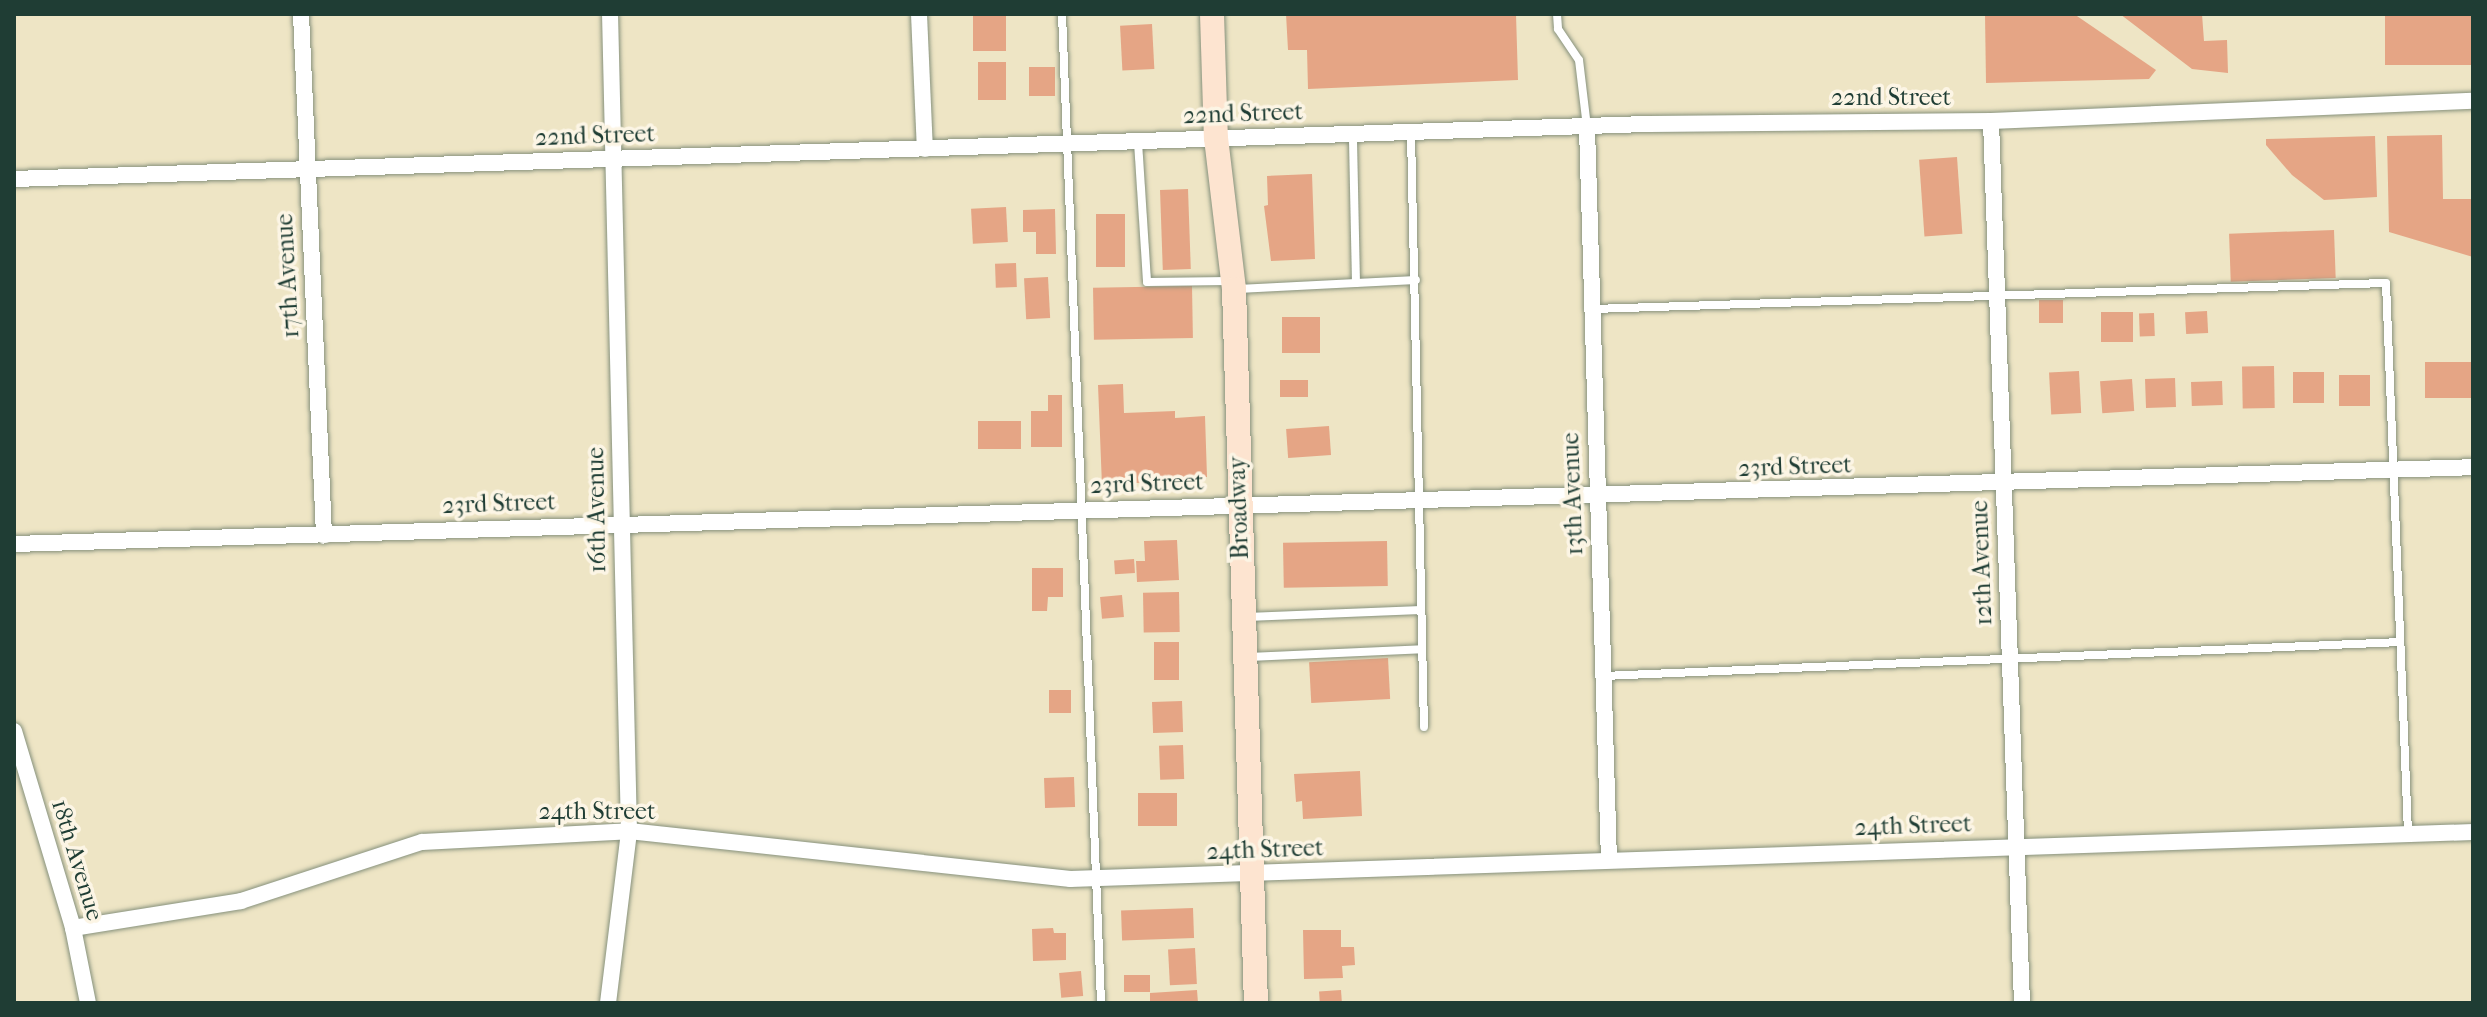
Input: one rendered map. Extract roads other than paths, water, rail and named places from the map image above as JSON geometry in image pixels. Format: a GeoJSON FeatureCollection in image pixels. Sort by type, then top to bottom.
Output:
{"type":"FeatureCollection","features":[{"type":"Feature","properties":{"kind":"main road","name":"Broadway"},"geometry":{"type":"LineString","coordinates":[[1212,14],[1216,138],[1233,285],[1256,1003]]}},
{"type":"Feature","properties":{"kind":"street","name":"17th Avenue"},"geometry":{"type":"LineString","coordinates":[[301,14],[324,535]]}},
{"type":"Feature","properties":{"kind":"street","name":"16th Avenue"},"geometry":{"type":"LineString","coordinates":[[608,1003],[629,831],[616,159],[610,14]]}},
{"type":"Feature","properties":{"kind":"street"},"geometry":{"type":"LineString","coordinates":[[919,14],[925,149]]}},
{"type":"Feature","properties":{"kind":"street","name":"22nd Street"},"geometry":{"type":"LineString","coordinates":[[14,179],[1216,138],[1991,121],[2473,101]]}},
{"type":"Feature","properties":{"kind":"street","name":"12th Avenue"},"geometry":{"type":"LineString","coordinates":[[1991,121],[2022,1003]]}},
{"type":"Feature","properties":{"kind":"street","name":"13th Avenue"},"geometry":{"type":"LineString","coordinates":[[1587,128],[1609,859]]}},
{"type":"Feature","properties":{"kind":"street","name":"23rd Street"},"geometry":{"type":"LineString","coordinates":[[14,544],[1081,509],[2004,485],[2473,467]]}},
{"type":"Feature","properties":{"kind":"street","name":"18th Avenue"},"geometry":{"type":"LineString","coordinates":[[14,731],[73,928],[88,1003]]}},
{"type":"Feature","properties":{"kind":"street","name":"24th Street"},"geometry":{"type":"LineString","coordinates":[[73,928],[241,901],[422,842],[629,831],[959,870],[1095,878],[2473,832]]}},
{"type":"Feature","properties":{"kind":"lane"},"geometry":{"type":"LineString","coordinates":[[1062,14],[1101,1003]]}},
{"type":"Feature","properties":{"kind":"lane"},"geometry":{"type":"LineString","coordinates":[[1557,14],[1558,29],[1579,60],[1587,128]]}},
{"type":"Feature","properties":{"kind":"lane"},"geometry":{"type":"LineString","coordinates":[[1411,133],[1424,727]]}},
{"type":"Feature","properties":{"kind":"lane"},"geometry":{"type":"LineString","coordinates":[[1353,134],[1356,283]]}},
{"type":"Feature","properties":{"kind":"lane"},"geometry":{"type":"LineString","coordinates":[[1138,142],[1147,282],[1233,285],[1416,280]]}},
{"type":"Feature","properties":{"kind":"lane"},"geometry":{"type":"LineString","coordinates":[[1592,309],[2386,283],[2408,834]]}},
{"type":"Feature","properties":{"kind":"lane"},"geometry":{"type":"LineString","coordinates":[[1242,617],[1421,610]]}},
{"type":"Feature","properties":{"kind":"lane"},"geometry":{"type":"LineString","coordinates":[[1603,676],[2009,655],[2400,642]]}},
{"type":"Feature","properties":{"kind":"lane"},"geometry":{"type":"LineString","coordinates":[[1245,657],[1422,649]]}}]}
